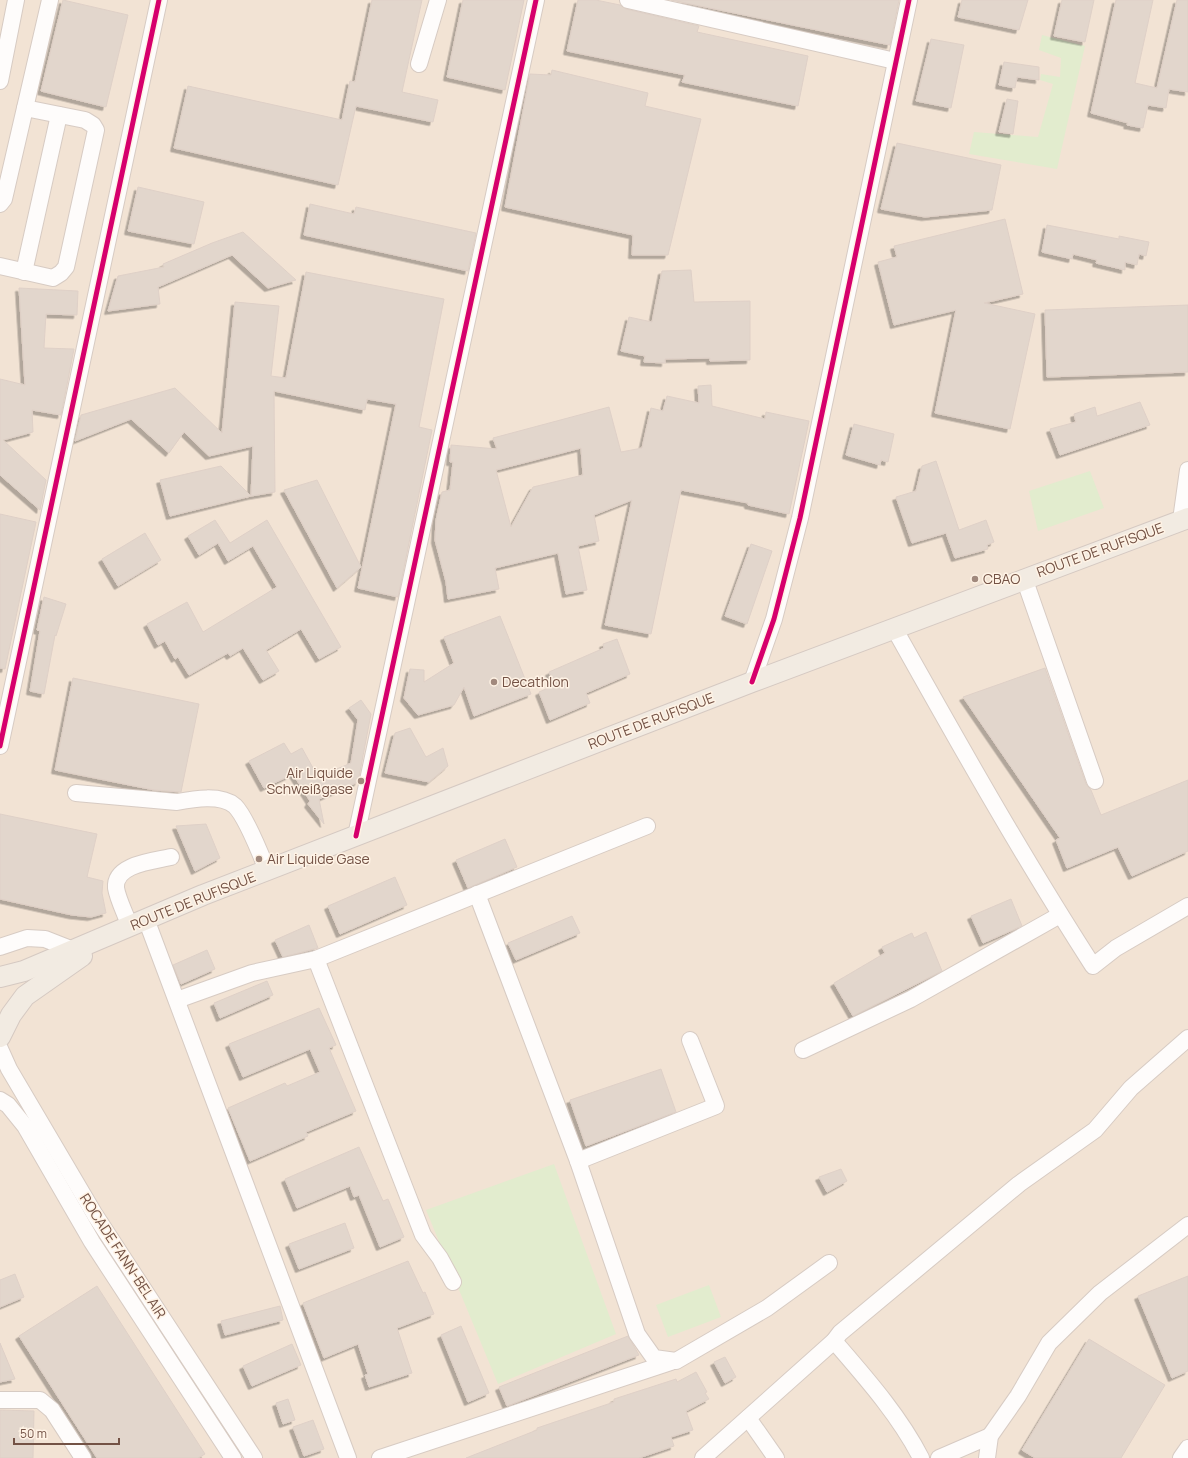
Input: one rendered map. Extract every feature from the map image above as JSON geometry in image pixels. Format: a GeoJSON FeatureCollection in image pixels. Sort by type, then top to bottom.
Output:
{"type":"FeatureCollection","features":[{"type":"Feature","properties":{"kind":"main road","name":"ROUTE DE RUFISQUE"},"geometry":{"type":"LineString","coordinates":[[0,977],[24,971],[267,870],[752,682],[1024,578],[1184,519]]}},
{"type":"Feature","properties":{"kind":"main road","name":"ROUTE DE RUFISQUE"},"geometry":{"type":"LineString","coordinates":[[0,1039],[11,1015],[25,996],[131,926]]}},
{"type":"Feature","properties":{"kind":"main road"},"geometry":{"type":"LineString","coordinates":[[0,1033],[0,1039]]}},
{"type":"Feature","properties":{"kind":"street"},"geometry":{"type":"LineString","coordinates":[[0,81],[16,0]]}},
{"type":"Feature","properties":{"kind":"street"},"geometry":{"type":"LineString","coordinates":[[0,204],[4,198],[50,0]]}},
{"type":"Feature","properties":{"kind":"street"},"geometry":{"type":"LineString","coordinates":[[0,746],[159,0]]}},
{"type":"Feature","properties":{"kind":"street"},"geometry":{"type":"LineString","coordinates":[[419,64],[438,0]]}},
{"type":"Feature","properties":{"kind":"street"},"geometry":{"type":"LineString","coordinates":[[356,836],[536,0]]}},
{"type":"Feature","properties":{"kind":"street"},"geometry":{"type":"LineString","coordinates":[[628,0],[895,61]]}},
{"type":"Feature","properties":{"kind":"street"},"geometry":{"type":"LineString","coordinates":[[752,682],[774,618],[800,518],[909,0]]}},
{"type":"Feature","properties":{"kind":"street"},"geometry":{"type":"LineString","coordinates":[[0,266],[52,278],[61,273],[66,267],[96,130],[94,125],[85,120],[25,108]]}},
{"type":"Feature","properties":{"kind":"street"},"geometry":{"type":"LineString","coordinates":[[24,272],[60,115]]}},
{"type":"Feature","properties":{"kind":"street"},"geometry":{"type":"LineString","coordinates":[[1184,519],[1188,470]]}},
{"type":"Feature","properties":{"kind":"street"},"geometry":{"type":"LineString","coordinates":[[1024,578],[1095,781]]}},
{"type":"Feature","properties":{"kind":"street"},"geometry":{"type":"LineString","coordinates":[[894,628],[975,770],[1060,915],[1092,966],[1116,948],[1188,906]]}},
{"type":"Feature","properties":{"kind":"street"},"geometry":{"type":"LineString","coordinates":[[76,793],[177,802],[192,799],[215,799],[227,802],[235,807],[245,823],[267,870]]}},
{"type":"Feature","properties":{"kind":"street"},"geometry":{"type":"LineString","coordinates":[[177,1000],[252,973],[316,958],[647,826]]}},
{"type":"Feature","properties":{"kind":"street"},"geometry":{"type":"LineString","coordinates":[[171,857],[127,868],[121,872],[116,887],[131,926],[177,1000],[348,1458]]}},
{"type":"Feature","properties":{"kind":"street"},"geometry":{"type":"LineString","coordinates":[[477,894],[578,1161],[637,1334],[654,1358],[676,1360]]}},
{"type":"Feature","properties":{"kind":"street"},"geometry":{"type":"LineString","coordinates":[[803,1050],[911,999],[1060,915]]}},
{"type":"Feature","properties":{"kind":"street"},"geometry":{"type":"LineString","coordinates":[[0,947],[27,938],[45,939],[73,950]]}},
{"type":"Feature","properties":{"kind":"street"},"geometry":{"type":"LineString","coordinates":[[316,958],[422,1235],[440,1258],[453,1282]]}},
{"type":"Feature","properties":{"kind":"street"},"geometry":{"type":"LineString","coordinates":[[703,1458],[834,1341],[840,1333],[957,1234],[1020,1184],[1095,1130],[1131,1088],[1188,1038]]}},
{"type":"Feature","properties":{"kind":"street"},"geometry":{"type":"LineString","coordinates":[[578,1161],[716,1106],[690,1040]]}},
{"type":"Feature","properties":{"kind":"street","name":"ROCADE FANN-BEL AIR"},"geometry":{"type":"LineString","coordinates":[[0,1049],[9,1069],[95,1215],[254,1458]]}},
{"type":"Feature","properties":{"kind":"street","name":"ROCADE FANN-BEL AIR"},"geometry":{"type":"LineString","coordinates":[[0,1100],[8,1105],[25,1126],[92,1242],[233,1458]]}},
{"type":"Feature","properties":{"kind":"street"},"geometry":{"type":"LineString","coordinates":[[987,1458],[990,1436],[1018,1396],[1049,1343],[1100,1293],[1188,1225]]}},
{"type":"Feature","properties":{"kind":"street"},"geometry":{"type":"LineString","coordinates":[[380,1458],[676,1360],[767,1308],[829,1263]]}},
{"type":"Feature","properties":{"kind":"street"},"geometry":{"type":"LineString","coordinates":[[834,1341],[873,1387],[915,1446],[921,1458]]}},
{"type":"Feature","properties":{"kind":"street"},"geometry":{"type":"LineString","coordinates":[[0,1400],[40,1400],[52,1410],[84,1458]]}},
{"type":"Feature","properties":{"kind":"street"},"geometry":{"type":"LineString","coordinates":[[748,1418],[776,1458]]}},
{"type":"Feature","properties":{"kind":"street"},"geometry":{"type":"LineString","coordinates":[[939,1458],[990,1436]]}},
{"type":"Feature","properties":{"kind":"street"},"geometry":{"type":"LineString","coordinates":[[1181,1458],[1188,1448]]}},
{"type":"Feature","properties":{"kind":"shaded area"},"geometry":{"type":"Polygon","coordinates":[[[0,0],[1188,0],[1188,1458],[0,1458],[0,0]]]}},
{"type":"Feature","properties":{"kind":"green space"},"geometry":{"type":"Polygon","coordinates":[[[1042,35],[1085,46],[1057,169],[969,154],[974,132],[1038,137],[1053,84],[1040,80],[1041,74],[1060,77],[1061,58],[1039,50],[1042,35]]]}},
{"type":"Feature","properties":{"kind":"green space"},"geometry":{"type":"Polygon","coordinates":[[[1090,471],[1104,508],[1038,531],[1029,491],[1090,471]]]}},
{"type":"Feature","properties":{"kind":"green space"},"geometry":{"type":"Polygon","coordinates":[[[554,1164],[616,1334],[498,1384],[426,1210],[554,1164]]]}},
{"type":"Feature","properties":{"kind":"green space"},"geometry":{"type":"Polygon","coordinates":[[[709,1285],[721,1317],[668,1337],[656,1305],[709,1285]]]}},
{"type":"Feature","properties":{"kind":"building"},"geometry":{"type":"Polygon","coordinates":[[[63,0],[128,15],[106,107],[41,91],[63,0]]]}},
{"type":"Feature","properties":{"kind":"building"},"geometry":{"type":"Polygon","coordinates":[[[372,0],[422,0],[402,92],[438,100],[433,122],[356,106],[338,185],[174,148],[188,86],[342,120],[350,81],[355,82],[372,0]]]}},
{"type":"Feature","properties":{"kind":"building"},"geometry":{"type":"Polygon","coordinates":[[[463,0],[524,0],[505,90],[447,77],[463,0]]]}},
{"type":"Feature","properties":{"kind":"building"},"geometry":{"type":"Polygon","coordinates":[[[578,0],[596,0],[620,5],[626,9],[699,26],[697,32],[808,56],[798,106],[682,82],[685,75],[567,51],[578,0]]]}},
{"type":"Feature","properties":{"kind":"building"},"geometry":{"type":"Polygon","coordinates":[[[671,0],[899,0],[890,45],[671,0]]]}},
{"type":"Feature","properties":{"kind":"building"},"geometry":{"type":"Polygon","coordinates":[[[962,0],[1028,0],[1019,30],[958,17],[962,0]]]}},
{"type":"Feature","properties":{"kind":"building"},"geometry":{"type":"Polygon","coordinates":[[[1062,0],[1094,0],[1085,42],[1054,36],[1062,0]]]}},
{"type":"Feature","properties":{"kind":"building"},"geometry":{"type":"Polygon","coordinates":[[[1116,0],[1153,0],[1135,83],[1157,88],[1177,0],[1188,0],[1188,92],[1169,89],[1166,108],[1148,105],[1143,128],[1127,125],[1128,123],[1091,113],[1116,0]]]}},
{"type":"Feature","properties":{"kind":"building"},"geometry":{"type":"Polygon","coordinates":[[[931,39],[964,45],[951,108],[916,101],[931,39]]]}},
{"type":"Feature","properties":{"kind":"building"},"geometry":{"type":"Polygon","coordinates":[[[1004,62],[1039,67],[1039,80],[1017,77],[1015,88],[999,85],[1004,62]]]}},
{"type":"Feature","properties":{"kind":"building"},"geometry":{"type":"Polygon","coordinates":[[[552,70],[648,93],[645,106],[701,119],[668,255],[632,255],[633,235],[505,207],[530,74],[551,75],[552,70]]]}},
{"type":"Feature","properties":{"kind":"building"},"geometry":{"type":"Polygon","coordinates":[[[1007,99],[1018,101],[1013,134],[999,132],[1007,99]]]}},
{"type":"Feature","properties":{"kind":"building"},"geometry":{"type":"Polygon","coordinates":[[[897,143],[1001,165],[992,210],[925,217],[881,209],[897,143]]]}},
{"type":"Feature","properties":{"kind":"building"},"geometry":{"type":"Polygon","coordinates":[[[138,187],[204,202],[194,244],[128,231],[138,187]]]}},
{"type":"Feature","properties":{"kind":"building"},"geometry":{"type":"Polygon","coordinates":[[[310,204],[354,214],[356,207],[476,233],[468,271],[304,235],[310,204]]]}},
{"type":"Feature","properties":{"kind":"building"},"geometry":{"type":"Polygon","coordinates":[[[1005,219],[1023,294],[984,303],[1035,314],[1010,429],[935,413],[956,310],[894,325],[878,262],[897,257],[894,246],[1005,219]]]}},
{"type":"Feature","properties":{"kind":"building"},"geometry":{"type":"Polygon","coordinates":[[[1047,225],[1119,239],[1119,236],[1149,242],[1146,256],[1139,254],[1137,265],[1125,262],[1125,270],[1096,263],[1097,260],[1073,254],[1072,259],[1042,252],[1047,225]]]}},
{"type":"Feature","properties":{"kind":"building"},"geometry":{"type":"Polygon","coordinates":[[[243,232],[296,280],[268,288],[232,255],[158,287],[160,304],[108,311],[118,276],[164,267],[163,264],[212,243],[243,232]]]}},
{"type":"Feature","properties":{"kind":"building"},"geometry":{"type":"Polygon","coordinates":[[[691,270],[694,302],[750,301],[750,360],[710,361],[710,358],[665,359],[665,363],[644,362],[645,356],[621,351],[629,317],[652,322],[662,271],[691,270]]]}},
{"type":"Feature","properties":{"kind":"building"},"geometry":{"type":"Polygon","coordinates":[[[306,272],[444,299],[419,427],[432,430],[398,597],[358,588],[396,404],[367,399],[365,410],[274,391],[275,492],[251,496],[253,446],[209,456],[184,432],[169,453],[131,419],[75,441],[81,415],[175,388],[222,433],[235,302],[279,306],[271,376],[286,378],[306,272]]]}},
{"type":"Feature","properties":{"kind":"building"},"geometry":{"type":"Polygon","coordinates":[[[19,288],[78,291],[77,315],[46,314],[44,348],[74,349],[61,415],[32,410],[33,432],[3,440],[46,480],[40,510],[0,475],[0,379],[25,385],[19,288]]]}},
{"type":"Feature","properties":{"kind":"building"},"geometry":{"type":"Polygon","coordinates":[[[1188,305],[1188,372],[1047,377],[1045,310],[1188,305]]]}},
{"type":"Feature","properties":{"kind":"building"},"geometry":{"type":"Polygon","coordinates":[[[711,385],[712,406],[765,419],[766,412],[809,421],[789,514],[748,505],[748,503],[681,490],[651,634],[605,625],[632,500],[594,515],[599,541],[578,546],[587,590],[566,594],[558,553],[495,568],[499,589],[448,599],[446,582],[435,540],[436,520],[442,492],[450,490],[453,462],[450,462],[451,445],[497,449],[493,438],[609,407],[621,452],[642,448],[651,408],[663,411],[667,396],[699,403],[698,386],[711,385]],[[581,448],[496,470],[511,527],[533,487],[583,475],[581,448]]]}},
{"type":"Feature","properties":{"kind":"building"},"geometry":{"type":"Polygon","coordinates":[[[1140,402],[1150,425],[1060,455],[1050,429],[1076,422],[1074,414],[1095,407],[1097,416],[1140,402]]]}},
{"type":"Feature","properties":{"kind":"building"},"geometry":{"type":"Polygon","coordinates":[[[854,424],[894,434],[888,462],[881,460],[880,465],[846,455],[854,424]]]}},
{"type":"Feature","properties":{"kind":"building"},"geometry":{"type":"Polygon","coordinates":[[[936,461],[959,530],[986,520],[994,542],[987,545],[988,549],[955,558],[946,533],[912,543],[896,497],[916,491],[922,466],[936,461]]]}},
{"type":"Feature","properties":{"kind":"building"},"geometry":{"type":"Polygon","coordinates":[[[221,466],[251,496],[170,516],[160,480],[221,466]]]}},
{"type":"Feature","properties":{"kind":"building"},"geometry":{"type":"Polygon","coordinates":[[[317,480],[361,567],[337,588],[284,490],[317,480]]]}},
{"type":"Feature","properties":{"kind":"building"},"geometry":{"type":"Polygon","coordinates":[[[0,514],[36,522],[5,669],[0,668],[0,514]]]}},
{"type":"Feature","properties":{"kind":"building"},"geometry":{"type":"Polygon","coordinates":[[[215,520],[230,543],[267,520],[341,647],[319,659],[301,629],[266,650],[279,671],[263,680],[243,648],[230,656],[228,653],[189,675],[178,657],[175,659],[165,641],[158,645],[147,624],[187,602],[203,632],[277,587],[253,546],[228,561],[218,543],[199,555],[188,536],[215,520]]]}},
{"type":"Feature","properties":{"kind":"building"},"geometry":{"type":"Polygon","coordinates":[[[145,533],[161,560],[118,586],[102,559],[145,533]]]}},
{"type":"Feature","properties":{"kind":"building"},"geometry":{"type":"Polygon","coordinates":[[[751,544],[772,551],[747,624],[725,616],[751,544]]]}},
{"type":"Feature","properties":{"kind":"building"},"geometry":{"type":"Polygon","coordinates":[[[44,597],[66,604],[56,636],[55,635],[44,694],[30,691],[40,631],[37,630],[44,597]]]}},
{"type":"Feature","properties":{"kind":"building"},"geometry":{"type":"Polygon","coordinates":[[[500,616],[531,694],[474,716],[464,687],[454,705],[418,715],[404,698],[410,669],[424,670],[424,682],[454,663],[444,637],[500,616]]]}},
{"type":"Feature","properties":{"kind":"building"},"geometry":{"type":"Polygon","coordinates":[[[617,639],[630,674],[586,693],[590,703],[550,720],[539,692],[555,685],[549,672],[604,648],[603,644],[617,639]]]}},
{"type":"Feature","properties":{"kind":"building"},"geometry":{"type":"Polygon","coordinates":[[[1045,668],[1086,784],[1091,790],[1101,815],[1188,780],[1188,851],[1132,876],[1118,847],[1067,868],[1056,840],[1060,838],[963,697],[1045,668]]]}},
{"type":"Feature","properties":{"kind":"building"},"geometry":{"type":"Polygon","coordinates":[[[73,678],[199,704],[181,792],[154,790],[55,770],[73,678]]]}},
{"type":"Feature","properties":{"kind":"building"},"geometry":{"type":"Polygon","coordinates":[[[361,700],[371,714],[358,782],[319,799],[324,824],[308,804],[310,801],[293,774],[264,788],[249,761],[284,743],[291,754],[302,748],[318,777],[351,763],[358,720],[349,708],[361,700]]]}},
{"type":"Feature","properties":{"kind":"building"},"geometry":{"type":"Polygon","coordinates":[[[410,728],[426,757],[443,748],[448,766],[429,782],[385,773],[395,733],[410,728]]]}},
{"type":"Feature","properties":{"kind":"building"},"geometry":{"type":"Polygon","coordinates":[[[0,814],[97,834],[87,877],[103,881],[102,893],[106,913],[91,917],[72,915],[0,899],[0,814]]]}},
{"type":"Feature","properties":{"kind":"building"},"geometry":{"type":"Polygon","coordinates":[[[206,824],[220,858],[195,871],[176,826],[206,824]]]}},
{"type":"Feature","properties":{"kind":"building"},"geometry":{"type":"Polygon","coordinates":[[[505,839],[517,867],[468,888],[456,860],[505,839]]]}},
{"type":"Feature","properties":{"kind":"building"},"geometry":{"type":"Polygon","coordinates":[[[395,877],[407,905],[340,934],[328,906],[395,877]]]}},
{"type":"Feature","properties":{"kind":"building"},"geometry":{"type":"Polygon","coordinates":[[[1011,899],[1022,926],[983,943],[971,916],[1011,899]]]}},
{"type":"Feature","properties":{"kind":"building"},"geometry":{"type":"Polygon","coordinates":[[[572,916],[580,933],[516,960],[508,943],[572,916]]]}},
{"type":"Feature","properties":{"kind":"building"},"geometry":{"type":"Polygon","coordinates":[[[309,925],[318,948],[283,957],[275,940],[309,925]]]}},
{"type":"Feature","properties":{"kind":"building"},"geometry":{"type":"Polygon","coordinates":[[[926,932],[942,971],[853,1016],[834,983],[885,953],[882,947],[912,933],[914,938],[926,932]]]}},
{"type":"Feature","properties":{"kind":"building"},"geometry":{"type":"Polygon","coordinates":[[[207,950],[215,969],[181,984],[173,965],[207,950]]]}},
{"type":"Feature","properties":{"kind":"building"},"geometry":{"type":"Polygon","coordinates":[[[267,981],[273,995],[220,1018],[214,1003],[267,981]]]}},
{"type":"Feature","properties":{"kind":"building"},"geometry":{"type":"Polygon","coordinates":[[[319,1008],[336,1045],[329,1048],[356,1111],[306,1132],[308,1136],[250,1161],[228,1108],[285,1083],[287,1086],[320,1072],[310,1049],[243,1077],[229,1044],[319,1008]]]}},
{"type":"Feature","properties":{"kind":"building"},"geometry":{"type":"Polygon","coordinates":[[[661,1069],[676,1112],[586,1146],[570,1100],[661,1069]]]}},
{"type":"Feature","properties":{"kind":"building"},"geometry":{"type":"Polygon","coordinates":[[[359,1147],[383,1201],[388,1199],[404,1237],[380,1247],[359,1195],[354,1197],[350,1186],[297,1208],[285,1179],[359,1147]]]}},
{"type":"Feature","properties":{"kind":"building"},"geometry":{"type":"Polygon","coordinates":[[[841,1169],[847,1181],[827,1192],[819,1177],[841,1169]]]}},
{"type":"Feature","properties":{"kind":"building"},"geometry":{"type":"Polygon","coordinates":[[[345,1223],[354,1248],[299,1269],[289,1244],[345,1223]]]}},
{"type":"Feature","properties":{"kind":"building"},"geometry":{"type":"Polygon","coordinates":[[[408,1261],[423,1293],[425,1292],[434,1314],[397,1328],[412,1373],[369,1387],[365,1375],[368,1374],[358,1344],[324,1358],[303,1303],[408,1261]]]}},
{"type":"Feature","properties":{"kind":"building"},"geometry":{"type":"Polygon","coordinates":[[[15,1274],[24,1297],[0,1307],[0,1280],[15,1274]]]}},
{"type":"Feature","properties":{"kind":"building"},"geometry":{"type":"Polygon","coordinates":[[[1188,1276],[1188,1371],[1172,1378],[1138,1296],[1188,1276]]]}},
{"type":"Feature","properties":{"kind":"building"},"geometry":{"type":"Polygon","coordinates":[[[97,1286],[205,1454],[198,1458],[97,1458],[19,1336],[97,1286]]]}},
{"type":"Feature","properties":{"kind":"building"},"geometry":{"type":"Polygon","coordinates":[[[280,1306],[283,1320],[225,1335],[221,1321],[280,1306]]]}},
{"type":"Feature","properties":{"kind":"building"},"geometry":{"type":"Polygon","coordinates":[[[461,1326],[489,1393],[468,1402],[441,1335],[461,1326]]]}},
{"type":"Feature","properties":{"kind":"building"},"geometry":{"type":"Polygon","coordinates":[[[628,1336],[639,1355],[507,1406],[499,1387],[628,1336]]]}},
{"type":"Feature","properties":{"kind":"building"},"geometry":{"type":"Polygon","coordinates":[[[1089,1339],[1165,1385],[1121,1458],[1035,1458],[1022,1450],[1089,1339]]]}},
{"type":"Feature","properties":{"kind":"building"},"geometry":{"type":"Polygon","coordinates":[[[0,1343],[15,1379],[0,1382],[0,1343]]]}},
{"type":"Feature","properties":{"kind":"building"},"geometry":{"type":"Polygon","coordinates":[[[292,1344],[301,1365],[252,1386],[243,1366],[292,1344]]]}},
{"type":"Feature","properties":{"kind":"building"},"geometry":{"type":"Polygon","coordinates":[[[725,1357],[736,1377],[725,1383],[714,1362],[725,1357]]]}},
{"type":"Feature","properties":{"kind":"building"},"geometry":{"type":"Polygon","coordinates":[[[696,1372],[707,1392],[705,1393],[709,1399],[686,1411],[693,1430],[671,1437],[674,1446],[639,1458],[466,1458],[537,1430],[537,1428],[614,1402],[614,1399],[676,1379],[677,1382],[696,1372]]]}},
{"type":"Feature","properties":{"kind":"building"},"geometry":{"type":"Polygon","coordinates":[[[288,1399],[295,1420],[283,1424],[276,1403],[288,1399]]]}},
{"type":"Feature","properties":{"kind":"building"},"geometry":{"type":"Polygon","coordinates":[[[0,1410],[34,1411],[33,1458],[0,1458],[0,1410]]]}},
{"type":"Feature","properties":{"kind":"building"},"geometry":{"type":"Polygon","coordinates":[[[313,1420],[324,1449],[304,1456],[293,1427],[313,1420]]]}},
{"type":"Feature","properties":{"kind":"cycle path"},"geometry":{"type":"LineString","coordinates":[[0,746],[159,0]]}},
{"type":"Feature","properties":{"kind":"cycle path"},"geometry":{"type":"LineString","coordinates":[[356,836],[536,0]]}},
{"type":"Feature","properties":{"kind":"cycle path"},"geometry":{"type":"LineString","coordinates":[[752,682],[774,619],[800,518],[909,0]]}},
{"type":"Feature","properties":{"kind":"place","name":"CBAO"},"geometry":{"type":"Point","coordinates":[975,579]}},
{"type":"Feature","properties":{"kind":"place","name":"Decathlon"},"geometry":{"type":"Point","coordinates":[494,682]}},
{"type":"Feature","properties":{"kind":"place","name":"Air Liquide Schweißgase"},"geometry":{"type":"Point","coordinates":[361,781]}},
{"type":"Feature","properties":{"kind":"place","name":"Air Liquide Gase"},"geometry":{"type":"Point","coordinates":[259,859]}}]}
